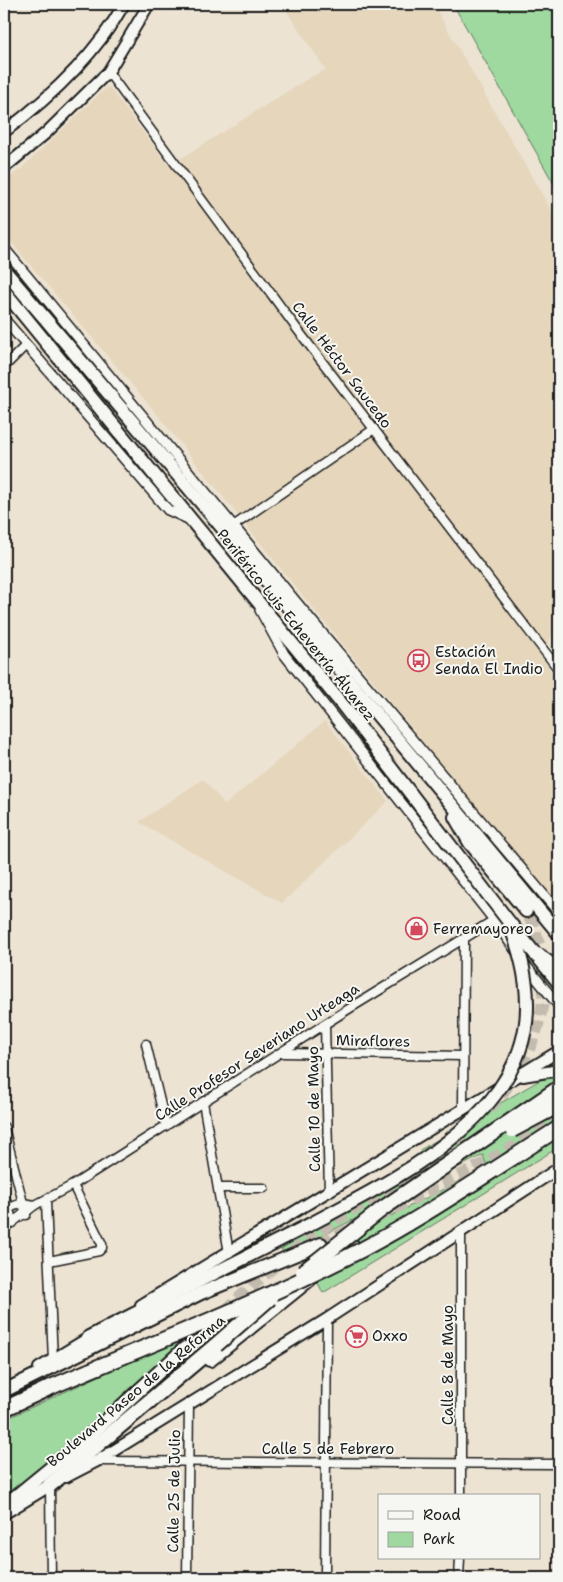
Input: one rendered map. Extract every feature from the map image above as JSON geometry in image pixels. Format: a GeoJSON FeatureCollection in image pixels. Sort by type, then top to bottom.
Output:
{"type":"FeatureCollection","features":[{"type":"Feature","properties":{"kind":"highway","name":"Periférico Luis Echeverría Álvarez"},"geometry":{"type":"LineString","coordinates":[[4,270],[230,528],[449,803],[559,934]]}},
{"type":"Feature","properties":{"kind":"highway","name":"Periférico Luis Echeverría Álvarez"},"geometry":{"type":"LineString","coordinates":[[4,291],[188,519],[345,708],[559,983]]}},
{"type":"Feature","properties":{"kind":"highway"},"geometry":{"type":"LineString","coordinates":[[449,803],[464,835],[526,911]]}},
{"type":"Feature","properties":{"kind":"highway"},"geometry":{"type":"LineString","coordinates":[[90,1337],[309,1225],[429,1155],[475,1117],[502,1085],[518,1053],[527,1006],[526,981],[510,922]]}},
{"type":"Feature","properties":{"kind":"highway"},"geometry":{"type":"LineString","coordinates":[[536,955],[559,971]]}},
{"type":"Feature","properties":{"kind":"highway","name":"Boulevard Paseo de la Reforma"},"geometry":{"type":"LineString","coordinates":[[50,1485],[182,1375],[251,1314],[382,1209],[559,1088]]}},
{"type":"Feature","properties":{"kind":"highway"},"geometry":{"type":"LineString","coordinates":[[182,1375],[206,1363],[405,1201],[523,1124],[559,1105]]}},
{"type":"Feature","properties":{"kind":"highway","name":"Boulevard Paseo de la Reforma"},"geometry":{"type":"LineString","coordinates":[[4,1409],[284,1287],[361,1250],[424,1214],[559,1128]]}},
{"type":"Feature","properties":{"kind":"highway"},"geometry":{"type":"LineString","coordinates":[[6,1390],[202,1293],[321,1244]]}},
{"type":"Feature","properties":{"kind":"highway"},"geometry":{"type":"LineString","coordinates":[[4,1506],[86,1439],[185,1348]]}},
{"type":"Feature","properties":{"kind":"main road"},"geometry":{"type":"LineString","coordinates":[[4,132],[50,96],[78,67],[116,18],[124,4]]}},
{"type":"Feature","properties":{"kind":"main road"},"geometry":{"type":"LineString","coordinates":[[4,168],[52,126],[108,72],[149,4]]}},
{"type":"Feature","properties":{"kind":"main road"},"geometry":{"type":"LineString","coordinates":[[4,128],[20,120]]}},
{"type":"Feature","properties":{"kind":"main road"},"geometry":{"type":"LineString","coordinates":[[6,1390],[52,1360],[559,1051]]}},
{"type":"Feature","properties":{"kind":"main road"},"geometry":{"type":"LineString","coordinates":[[511,1079],[538,1072],[559,1070]]}},
{"type":"Feature","properties":{"kind":"main road"},"geometry":{"type":"LineString","coordinates":[[50,1485],[97,1461],[327,1319],[461,1234],[559,1168]]}},
{"type":"Feature","properties":{"kind":"main road","name":"Boulevard Paseo de la Reforma"},"geometry":{"type":"LineString","coordinates":[[4,1513],[50,1485]]}},
{"type":"Feature","properties":{"kind":"street","name":"Calle Héctor Saucedo"},"geometry":{"type":"LineString","coordinates":[[108,72],[374,429],[559,670]]}},
{"type":"Feature","properties":{"kind":"street"},"geometry":{"type":"LineString","coordinates":[[4,248],[230,528],[312,621],[559,912]]}},
{"type":"Feature","properties":{"kind":"street"},"geometry":{"type":"LineString","coordinates":[[4,319],[168,510],[188,519]]}},
{"type":"Feature","properties":{"kind":"street"},"geometry":{"type":"LineString","coordinates":[[4,367],[26,346]]}},
{"type":"Feature","properties":{"kind":"street"},"geometry":{"type":"LineString","coordinates":[[230,528],[374,429]]}},
{"type":"Feature","properties":{"kind":"street"},"geometry":{"type":"LineString","coordinates":[[250,592],[284,654],[494,920],[559,1006]]}},
{"type":"Feature","properties":{"kind":"street","name":"Calle Profesor Severiano Urteaga"},"geometry":{"type":"LineString","coordinates":[[22,1202],[35,1205],[46,1202],[73,1186],[203,1102],[494,920]]}},
{"type":"Feature","properties":{"kind":"street"},"geometry":{"type":"LineString","coordinates":[[463,1110],[464,939]]}},
{"type":"Feature","properties":{"kind":"street","name":"Calle 10 de Mayo"},"geometry":{"type":"LineString","coordinates":[[325,1025],[329,1192]]}},
{"type":"Feature","properties":{"kind":"street"},"geometry":{"type":"LineString","coordinates":[[146,1044],[166,1126]]}},
{"type":"Feature","properties":{"kind":"street","name":"Miraflores"},"geometry":{"type":"LineString","coordinates":[[283,1053],[462,1056]]}},
{"type":"Feature","properties":{"kind":"street"},"geometry":{"type":"LineString","coordinates":[[203,1102],[229,1253]]}},
{"type":"Feature","properties":{"kind":"street"},"geometry":{"type":"LineString","coordinates":[[4,1127],[26,1215]]}},
{"type":"Feature","properties":{"kind":"street"},"geometry":{"type":"LineString","coordinates":[[50,1261],[100,1251],[102,1248],[102,1244],[73,1186]]}},
{"type":"Feature","properties":{"kind":"street"},"geometry":{"type":"LineString","coordinates":[[219,1188],[264,1188]]}},
{"type":"Feature","properties":{"kind":"street"},"geometry":{"type":"LineString","coordinates":[[4,1194],[6,1209],[13,1223]]}},
{"type":"Feature","properties":{"kind":"street"},"geometry":{"type":"LineString","coordinates":[[6,1209],[22,1202]]}},
{"type":"Feature","properties":{"kind":"street"},"geometry":{"type":"LineString","coordinates":[[46,1202],[50,1261],[52,1360]]}},
{"type":"Feature","properties":{"kind":"street"},"geometry":{"type":"LineString","coordinates":[[4,1229],[26,1215],[35,1205]]}},
{"type":"Feature","properties":{"kind":"street","name":"Calle 8 de Mayo"},"geometry":{"type":"LineString","coordinates":[[461,1234],[461,1494]]}},
{"type":"Feature","properties":{"kind":"street"},"geometry":{"type":"LineString","coordinates":[[325,1578],[327,1319]]}},
{"type":"Feature","properties":{"kind":"street","name":"Calle 25 de Julio"},"geometry":{"type":"LineString","coordinates":[[187,1578],[189,1404]]}},
{"type":"Feature","properties":{"kind":"street","name":"Calle 5 de Febrero"},"geometry":{"type":"LineString","coordinates":[[97,1461],[559,1464]]}},
{"type":"Feature","properties":{"kind":"street"},"geometry":{"type":"LineString","coordinates":[[50,1485],[51,1578]]}},
{"type":"Feature","properties":{"kind":"street"},"geometry":{"type":"LineString","coordinates":[[459,1578],[460,1560]]}},
{"type":"Feature","properties":{"kind":"shaded area"},"geometry":{"type":"Polygon","coordinates":[[[289,4],[433,4],[559,224],[559,621],[541,657],[559,682],[559,907],[285,574],[157,414],[4,234],[4,182],[21,169],[108,86],[169,166],[309,78],[326,70],[284,7],[289,4]]]}},
{"type":"Feature","properties":{"kind":"shaded area"},"geometry":{"type":"Polygon","coordinates":[[[325,721],[388,801],[282,903],[139,822],[203,779],[225,805],[325,721]]]}},
{"type":"Feature","properties":{"kind":"green space"},"geometry":{"type":"Polygon","coordinates":[[[453,4],[559,4],[559,193],[453,4]]]}},
{"type":"Feature","properties":{"kind":"green space"},"geometry":{"type":"Polygon","coordinates":[[[559,1076],[559,1147],[323,1293],[306,1259],[487,1167],[483,1155],[285,1254],[281,1249],[334,1216],[435,1166],[420,1150],[540,1080],[559,1076]]]}},
{"type":"Feature","properties":{"kind":"green space"},"geometry":{"type":"Polygon","coordinates":[[[196,1335],[85,1436],[4,1500],[4,1420],[140,1357],[196,1335]]]}},
{"type":"Feature","properties":{"kind":"tunnel"},"geometry":{"type":"LineString","coordinates":[[489,1109],[507,1087],[522,1064],[533,1040],[540,1015],[544,989],[543,963],[537,937],[526,911]]}},
{"type":"Feature","properties":{"kind":"tunnel"},"geometry":{"type":"LineString","coordinates":[[378,1217],[483,1164],[559,1121]]}},
{"type":"Feature","properties":{"kind":"tunnel"},"geometry":{"type":"LineString","coordinates":[[185,1348],[257,1282],[313,1236],[416,1172],[448,1149],[462,1136]]}},
{"type":"Feature","properties":{"kind":"tunnel"},"geometry":{"type":"LineString","coordinates":[[321,1244],[351,1229]]}},
{"type":"Feature","properties":{"kind":"place","name":"Estación Senda El Indio"},"geometry":{"type":"Point","coordinates":[419,661]}},
{"type":"Feature","properties":{"kind":"place","name":"Ferremayoreo"},"geometry":{"type":"Point","coordinates":[417,929]}},
{"type":"Feature","properties":{"kind":"place","name":"Oxxo"},"geometry":{"type":"Point","coordinates":[356,1336]}}]}
